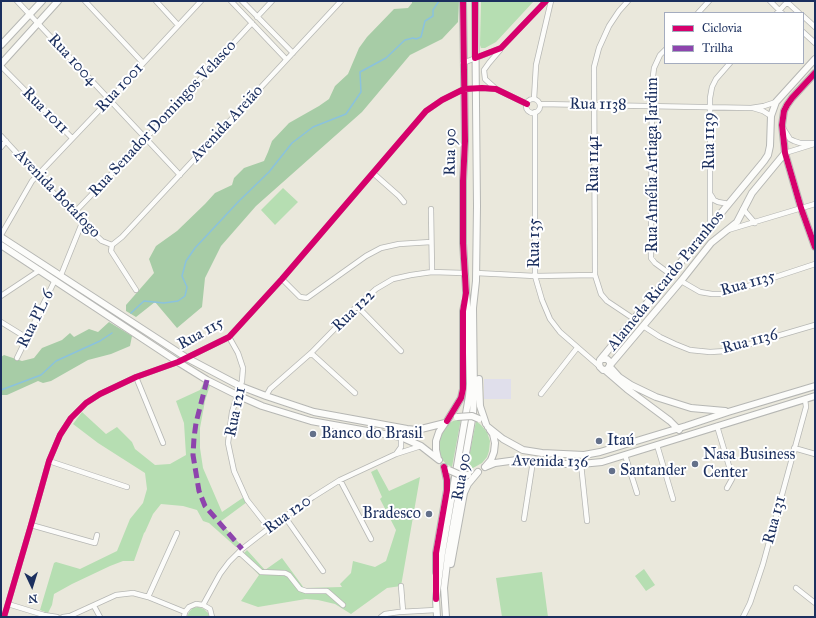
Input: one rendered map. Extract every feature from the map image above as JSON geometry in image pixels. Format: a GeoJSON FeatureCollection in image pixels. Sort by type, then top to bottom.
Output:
{"type":"FeatureCollection","features":[{"type":"Feature","properties":{"kind":"main road"},"geometry":{"type":"LineString","coordinates":[[1,45],[42,1]]}},
{"type":"Feature","properties":{"kind":"main road"},"geometry":{"type":"LineString","coordinates":[[1,65],[58,1]]}},
{"type":"Feature","properties":{"kind":"main road","name":"Rua 90"},"geometry":{"type":"LineString","coordinates":[[437,617],[436,599],[442,553],[469,396],[470,368],[464,273],[463,181],[465,151],[463,1]]}},
{"type":"Feature","properties":{"kind":"main road","name":"Rua 90"},"geometry":{"type":"LineString","coordinates":[[446,617],[444,588],[448,555],[473,414],[474,395],[473,308],[476,281],[477,206],[475,1]]}},
{"type":"Feature","properties":{"kind":"main road","name":"Alameda Ricardo Paranhos"},"geometry":{"type":"LineString","coordinates":[[601,362],[670,274],[768,155],[770,146],[771,116],[776,102],[815,59]]}},
{"type":"Feature","properties":{"kind":"main road"},"geometry":{"type":"LineString","coordinates":[[815,73],[787,105],[784,111],[782,125],[785,153],[801,208],[815,247]]}},
{"type":"Feature","properties":{"kind":"main road","name":"Alameda Ricardo Paranhos"},"geometry":{"type":"LineString","coordinates":[[608,367],[681,281],[711,243],[737,222],[752,193],[785,153]]}},
{"type":"Feature","properties":{"kind":"main road"},"geometry":{"type":"LineString","coordinates":[[1,236],[187,358],[240,386],[314,412],[407,429],[417,430],[446,422],[457,417],[472,416],[487,425]]}},
{"type":"Feature","properties":{"kind":"main road"},"geometry":{"type":"LineString","coordinates":[[1,246],[40,270],[178,362],[207,380],[237,395],[262,406],[311,420],[401,437],[421,446],[439,460],[446,469],[458,474],[468,475],[478,472]]}},
{"type":"Feature","properties":{"kind":"main road"},"geometry":{"type":"LineString","coordinates":[[446,607],[450,567],[464,493],[468,484],[491,460],[495,443],[493,434],[487,425],[480,406],[476,281]]}},
{"type":"Feature","properties":{"kind":"main road"},"geometry":{"type":"LineString","coordinates":[[439,460],[436,450],[436,441],[439,432],[461,398],[463,389],[463,311],[466,292]]}},
{"type":"Feature","properties":{"kind":"main road"},"geometry":{"type":"LineString","coordinates":[[608,367],[601,369],[601,362],[607,359],[608,367],[627,389],[664,417],[683,436]]}},
{"type":"Feature","properties":{"kind":"main road"},"geometry":{"type":"LineString","coordinates":[[608,367],[625,381],[656,397],[691,408],[728,412]]}},
{"type":"Feature","properties":{"kind":"main road","name":"Avenida 136"},"geometry":{"type":"LineString","coordinates":[[487,425],[502,439],[523,450],[563,455],[584,455],[600,452],[664,433],[815,386]]}},
{"type":"Feature","properties":{"kind":"main road","name":"Avenida 136"},"geometry":{"type":"LineString","coordinates":[[485,467],[505,461],[533,461],[559,464],[602,462],[815,396]]}},
{"type":"Feature","properties":{"kind":"main road"},"geometry":{"type":"LineString","coordinates":[[706,429],[708,425],[744,413],[744,407]]}},
{"type":"Feature","properties":{"kind":"main road"},"geometry":{"type":"LineString","coordinates":[[664,417],[664,433]]}},
{"type":"Feature","properties":{"kind":"main road"},"geometry":{"type":"LineString","coordinates":[[436,599],[436,553],[447,490],[446,469]]}},
{"type":"Feature","properties":{"kind":"street","name":"Rua 1004"},"geometry":{"type":"LineString","coordinates":[[17,1],[180,175]]}},
{"type":"Feature","properties":{"kind":"street"},"geometry":{"type":"LineString","coordinates":[[85,1],[143,64]]}},
{"type":"Feature","properties":{"kind":"street"},"geometry":{"type":"LineString","coordinates":[[156,1],[178,25]]}},
{"type":"Feature","properties":{"kind":"street","name":"Rua 1001"},"geometry":{"type":"LineString","coordinates":[[1,236],[32,181],[201,1]]}},
{"type":"Feature","properties":{"kind":"street"},"geometry":{"type":"LineString","coordinates":[[231,1],[286,59]]}},
{"type":"Feature","properties":{"kind":"street"},"geometry":{"type":"LineString","coordinates":[[242,1],[293,53]]}},
{"type":"Feature","properties":{"kind":"street"},"geometry":{"type":"LineString","coordinates":[[257,17],[272,1]]}},
{"type":"Feature","properties":{"kind":"street","name":"Avenida Areião"},"geometry":{"type":"LineString","coordinates":[[112,244],[122,237],[341,1]]}},
{"type":"Feature","properties":{"kind":"street"},"geometry":{"type":"LineString","coordinates":[[534,99],[540,104],[539,109],[535,112],[529,111],[527,104],[496,89],[485,79],[484,75],[486,66],[501,48],[546,1]]}},
{"type":"Feature","properties":{"kind":"street"},"geometry":{"type":"LineString","coordinates":[[534,99],[536,65],[551,1]]}},
{"type":"Feature","properties":{"kind":"street","name":"Rua 1141"},"geometry":{"type":"LineString","coordinates":[[628,1],[609,26],[599,48],[594,66],[595,274],[601,294],[607,301],[634,319]]}},
{"type":"Feature","properties":{"kind":"street"},"geometry":{"type":"LineString","coordinates":[[699,12],[709,1]]}},
{"type":"Feature","properties":{"kind":"street"},"geometry":{"type":"LineString","coordinates":[[770,1],[780,12],[787,1],[798,12]]}},
{"type":"Feature","properties":{"kind":"street"},"geometry":{"type":"LineString","coordinates":[[804,17],[815,27]]}},
{"type":"Feature","properties":{"kind":"street","name":"Rua Senador Domingos Velasco"},"geometry":{"type":"LineString","coordinates":[[73,214],[146,138],[252,23]]}},
{"type":"Feature","properties":{"kind":"street"},"geometry":{"type":"LineString","coordinates":[[804,33],[815,43]]}},
{"type":"Feature","properties":{"kind":"street"},"geometry":{"type":"LineString","coordinates":[[463,63],[501,48]]}},
{"type":"Feature","properties":{"kind":"street","name":"Rua Amélia Artiaga Jardim"},"geometry":{"type":"LineString","coordinates":[[664,51],[660,55],[654,68],[652,84],[651,258],[655,263],[670,274]]}},
{"type":"Feature","properties":{"kind":"street","name":"Rua 1139"},"geometry":{"type":"LineString","coordinates":[[710,226],[710,98],[712,87],[716,79],[729,64]]}},
{"type":"Feature","properties":{"kind":"street","name":"Rua 1011"},"geometry":{"type":"LineString","coordinates":[[1,65],[72,138]]}},
{"type":"Feature","properties":{"kind":"street"},"geometry":{"type":"LineString","coordinates":[[464,89],[496,89]]}},
{"type":"Feature","properties":{"kind":"street","name":"Rua 115"},"geometry":{"type":"LineString","coordinates":[[4,617],[49,461],[60,435],[71,418],[86,403],[100,394],[136,377],[178,362],[229,337],[282,279],[426,111],[442,100],[464,89]]}},
{"type":"Feature","properties":{"kind":"street"},"geometry":{"type":"LineString","coordinates":[[527,104],[529,100],[534,99]]}},
{"type":"Feature","properties":{"kind":"street","name":"Rua 1138"},"geometry":{"type":"LineString","coordinates":[[540,104],[751,108],[776,102]]}},
{"type":"Feature","properties":{"kind":"street","name":"Rua 1138"},"geometry":{"type":"LineString","coordinates":[[751,108],[771,116]]}},
{"type":"Feature","properties":{"kind":"street","name":"Rua 135"},"geometry":{"type":"LineString","coordinates":[[535,112],[535,276],[542,300],[550,319],[560,332],[577,348],[601,362]]}},
{"type":"Feature","properties":{"kind":"street"},"geometry":{"type":"LineString","coordinates":[[782,125],[790,139],[794,141],[815,143]]}},
{"type":"Feature","properties":{"kind":"street","name":"Avenida Botafogo"},"geometry":{"type":"LineString","coordinates":[[1,136],[82,224],[102,241],[112,244],[111,252],[136,290]]}},
{"type":"Feature","properties":{"kind":"street"},"geometry":{"type":"LineString","coordinates":[[1,147],[6,141]]}},
{"type":"Feature","properties":{"kind":"street"},"geometry":{"type":"LineString","coordinates":[[785,153],[815,143]]}},
{"type":"Feature","properties":{"kind":"street"},"geometry":{"type":"LineString","coordinates":[[373,173],[404,202]]}},
{"type":"Feature","properties":{"kind":"street","name":"Alameda Ricardo Paranhos"},"geometry":{"type":"LineString","coordinates":[[710,194],[714,200],[729,204]]}},
{"type":"Feature","properties":{"kind":"street"},"geometry":{"type":"LineString","coordinates":[[728,230],[815,204]]}},
{"type":"Feature","properties":{"kind":"street"},"geometry":{"type":"LineString","coordinates":[[430,209],[432,272]]}},
{"type":"Feature","properties":{"kind":"street","name":"Alameda Ricardo Paranhos"},"geometry":{"type":"LineString","coordinates":[[743,209],[754,223]]}},
{"type":"Feature","properties":{"kind":"street"},"geometry":{"type":"LineString","coordinates":[[61,275],[82,224]]}},
{"type":"Feature","properties":{"kind":"street"},"geometry":{"type":"LineString","coordinates":[[282,279],[300,297],[307,298],[366,256],[381,248],[399,244],[431,242]]}},
{"type":"Feature","properties":{"kind":"street","name":"Rua 1135"},"geometry":{"type":"LineString","coordinates":[[681,281],[700,292],[724,294],[815,264]]}},
{"type":"Feature","properties":{"kind":"street"},"geometry":{"type":"LineString","coordinates":[[1,296],[40,270]]}},
{"type":"Feature","properties":{"kind":"street","name":"Rua 122"},"geometry":{"type":"LineString","coordinates":[[266,396],[270,389],[311,353],[357,306],[376,289],[393,279],[432,272],[464,273]]}},
{"type":"Feature","properties":{"kind":"street"},"geometry":{"type":"LineString","coordinates":[[476,273],[535,276],[595,274]]}},
{"type":"Feature","properties":{"kind":"street","name":"Rua PL 6"},"geometry":{"type":"LineString","coordinates":[[18,358],[55,280]]}},
{"type":"Feature","properties":{"kind":"street"},"geometry":{"type":"LineString","coordinates":[[357,306],[401,351]]}},
{"type":"Feature","properties":{"kind":"street"},"geometry":{"type":"LineString","coordinates":[[1,322],[27,338]]}},
{"type":"Feature","properties":{"kind":"street","name":"Rua 1136"},"geometry":{"type":"LineString","coordinates":[[643,326],[660,338],[690,350],[710,352],[726,351],[815,325]]}},
{"type":"Feature","properties":{"kind":"street","name":"Rua 121"},"geometry":{"type":"LineString","coordinates":[[229,337],[238,353],[243,368],[242,381],[232,412],[228,443],[234,471],[247,500],[269,528]]}},
{"type":"Feature","properties":{"kind":"street"},"geometry":{"type":"LineString","coordinates":[[541,394],[577,348]]}},
{"type":"Feature","properties":{"kind":"street"},"geometry":{"type":"LineString","coordinates":[[311,353],[354,393]]}},
{"type":"Feature","properties":{"kind":"street"},"geometry":{"type":"LineString","coordinates":[[136,377],[163,444]]}},
{"type":"Feature","properties":{"kind":"street","name":"Rua 131"},"geometry":{"type":"LineString","coordinates":[[743,617],[750,602],[763,564],[806,407],[805,399]]}},
{"type":"Feature","properties":{"kind":"street"},"geometry":{"type":"LineString","coordinates":[[717,426],[732,476],[727,488]]}},
{"type":"Feature","properties":{"kind":"street"},"geometry":{"type":"LineString","coordinates":[[396,454],[401,447],[401,437]]}},
{"type":"Feature","properties":{"kind":"street"},"geometry":{"type":"LineString","coordinates":[[657,445],[674,499]]}},
{"type":"Feature","properties":{"kind":"street","name":"Rua 120"},"geometry":{"type":"LineString","coordinates":[[203,605],[220,574],[239,552],[269,528],[340,480],[396,454],[421,446]]}},
{"type":"Feature","properties":{"kind":"street"},"geometry":{"type":"LineString","coordinates":[[794,448],[815,454]]}},
{"type":"Feature","properties":{"kind":"street"},"geometry":{"type":"LineString","coordinates":[[625,455],[637,493]]}},
{"type":"Feature","properties":{"kind":"street"},"geometry":{"type":"LineString","coordinates":[[49,461],[127,487]]}},
{"type":"Feature","properties":{"kind":"street"},"geometry":{"type":"LineString","coordinates":[[524,519],[533,461]]}},
{"type":"Feature","properties":{"kind":"street"},"geometry":{"type":"LineString","coordinates":[[582,464],[587,521]]}},
{"type":"Feature","properties":{"kind":"street"},"geometry":{"type":"LineString","coordinates":[[340,480],[371,539]]}},
{"type":"Feature","properties":{"kind":"street"},"geometry":{"type":"LineString","coordinates":[[285,517],[323,572]]}},
{"type":"Feature","properties":{"kind":"street"},"geometry":{"type":"LineString","coordinates":[[31,526],[95,543],[97,535]]}},
{"type":"Feature","properties":{"kind":"street"},"geometry":{"type":"LineString","coordinates":[[148,597],[177,533]]}},
{"type":"Feature","properties":{"kind":"street"},"geometry":{"type":"LineString","coordinates":[[239,552],[258,571],[263,573],[285,573],[289,575],[300,589],[306,591],[327,591],[343,605]]}},
{"type":"Feature","properties":{"kind":"street"},"geometry":{"type":"LineString","coordinates":[[401,586],[403,612]]}},
{"type":"Feature","properties":{"kind":"street"},"geometry":{"type":"LineString","coordinates":[[796,588],[815,603]]}},
{"type":"Feature","properties":{"kind":"street"},"geometry":{"type":"LineString","coordinates":[[63,617],[70,616],[116,595],[133,594],[148,597],[184,615],[189,606],[196,604],[203,605],[210,609],[212,617]]}},
{"type":"Feature","properties":{"kind":"street"},"geometry":{"type":"LineString","coordinates":[[8,604],[44,616],[57,617]]}},
{"type":"Feature","properties":{"kind":"street"},"geometry":{"type":"LineString","coordinates":[[94,606],[100,617]]}},
{"type":"Feature","properties":{"kind":"street"},"geometry":{"type":"LineString","coordinates":[[381,617],[385,614],[436,610]]}},
{"type":"Feature","properties":{"kind":"shaded area"},"geometry":{"type":"Polygon","coordinates":[[[484,379],[511,379],[511,399],[484,399],[484,379]]]}},
{"type":"Feature","properties":{"kind":"green space"},"geometry":{"type":"Polygon","coordinates":[[[412,1],[459,1],[458,22],[442,39],[410,55],[362,112],[256,206],[221,246],[205,278],[202,307],[177,328],[155,302],[136,317],[126,311],[126,305],[154,273],[149,259],[156,246],[177,231],[215,193],[232,185],[234,178],[244,168],[264,161],[272,141],[289,123],[329,99],[335,86],[348,74],[359,48],[367,37],[394,9],[408,8],[412,1]]]}},
{"type":"Feature","properties":{"kind":"green space"},"geometry":{"type":"Polygon","coordinates":[[[481,1],[534,1],[496,42],[485,48],[481,48],[481,1]]]}},
{"type":"Feature","properties":{"kind":"green space"},"geometry":{"type":"Polygon","coordinates":[[[283,188],[298,202],[275,225],[261,210],[283,188]]]}},
{"type":"Feature","properties":{"kind":"green space"},"geometry":{"type":"Polygon","coordinates":[[[109,322],[132,336],[130,346],[111,354],[88,360],[51,381],[43,383],[38,381],[7,395],[1,395],[1,357],[4,355],[22,361],[34,358],[42,348],[62,340],[70,333],[74,337],[89,329],[98,332],[109,322]]]}},
{"type":"Feature","properties":{"kind":"green space"},"geometry":{"type":"Polygon","coordinates":[[[204,382],[210,385],[205,401],[200,428],[200,448],[203,468],[222,512],[244,497],[247,502],[220,522],[240,544],[236,547],[209,523],[203,521],[197,510],[183,506],[161,504],[153,514],[144,533],[134,561],[123,561],[72,584],[54,594],[52,605],[48,613],[40,610],[54,563],[56,562],[80,569],[117,551],[130,519],[143,503],[147,489],[145,473],[98,443],[73,424],[82,412],[106,434],[117,427],[132,442],[135,449],[155,465],[170,464],[186,455],[184,423],[176,401],[200,390],[204,382]]]}},
{"type":"Feature","properties":{"kind":"green space"},"geometry":{"type":"Polygon","coordinates":[[[461,419],[452,467],[446,464],[440,457],[438,447],[439,438],[446,426],[453,421],[461,419]]]}},
{"type":"Feature","properties":{"kind":"green space"},"geometry":{"type":"Polygon","coordinates":[[[476,421],[487,432],[490,441],[489,451],[487,457],[482,463],[473,468],[467,468],[476,421]]]}},
{"type":"Feature","properties":{"kind":"green space"},"geometry":{"type":"Polygon","coordinates":[[[377,469],[389,491],[420,477],[401,586],[387,588],[351,614],[335,604],[318,600],[306,599],[258,607],[241,601],[259,575],[241,556],[247,550],[265,570],[282,558],[304,588],[342,587],[340,584],[351,573],[353,561],[375,567],[386,561],[396,530],[380,499],[382,497],[371,472],[377,469]]]}},
{"type":"Feature","properties":{"kind":"green space"},"geometry":{"type":"Polygon","coordinates":[[[644,569],[655,585],[646,591],[635,576],[644,569]]]}},
{"type":"Feature","properties":{"kind":"green space"},"geometry":{"type":"Polygon","coordinates":[[[542,572],[548,617],[502,617],[496,578],[542,572]]]}},
{"type":"Feature","properties":{"kind":"green space"},"geometry":{"type":"Polygon","coordinates":[[[198,607],[204,609],[208,613],[209,617],[187,617],[193,608],[198,607]]]}},
{"type":"Feature","properties":{"kind":"waterway"},"geometry":{"type":"LineString","coordinates":[[131,313],[144,301],[164,303],[178,301],[185,296],[187,287],[182,276],[186,261],[195,248],[239,201],[269,172],[292,143],[313,127],[346,114],[361,92],[360,72],[386,58],[405,40],[421,37],[425,21],[433,16],[433,10],[439,1]]}},
{"type":"Feature","properties":{"kind":"waterway"},"geometry":{"type":"LineString","coordinates":[[1,390],[41,375],[56,361],[100,341],[112,333]]}},
{"type":"Feature","properties":{"kind":"marked path"},"geometry":{"type":"LineString","coordinates":[[207,380],[196,423],[194,438],[193,455],[199,491],[205,506],[242,549]]}},
{"type":"Feature","properties":{"kind":"cycle path"},"geometry":{"type":"LineString","coordinates":[[447,421],[461,398],[463,389],[463,311],[466,293],[463,243],[463,181],[465,141],[463,1]]}},
{"type":"Feature","properties":{"kind":"cycle path"},"geometry":{"type":"LineString","coordinates":[[475,1],[475,58],[501,48],[546,1]]}},
{"type":"Feature","properties":{"kind":"cycle path"},"geometry":{"type":"LineString","coordinates":[[815,73],[787,105],[784,111],[782,125],[785,153],[801,208],[815,247]]}},
{"type":"Feature","properties":{"kind":"cycle path"},"geometry":{"type":"LineString","coordinates":[[4,617],[49,461],[60,435],[71,418],[86,403],[100,394],[136,377],[178,362],[229,337],[282,279],[426,111],[442,100],[464,89],[482,88],[496,89],[527,104]]}},
{"type":"Feature","properties":{"kind":"cycle path"},"geometry":{"type":"LineString","coordinates":[[436,599],[436,553],[447,490],[447,480],[444,467]]}},
{"type":"Feature","properties":{"kind":"place","name":"Banco do Brasil"},"geometry":{"type":"Point","coordinates":[313,434]}},
{"type":"Feature","properties":{"kind":"place","name":"Itaú"},"geometry":{"type":"Point","coordinates":[599,441]}},
{"type":"Feature","properties":{"kind":"place","name":"Nasa Business Center"},"geometry":{"type":"Point","coordinates":[695,464]}},
{"type":"Feature","properties":{"kind":"place","name":"Santander"},"geometry":{"type":"Point","coordinates":[612,471]}},
{"type":"Feature","properties":{"kind":"place","name":"Bradesco"},"geometry":{"type":"Point","coordinates":[429,514]}}]}
